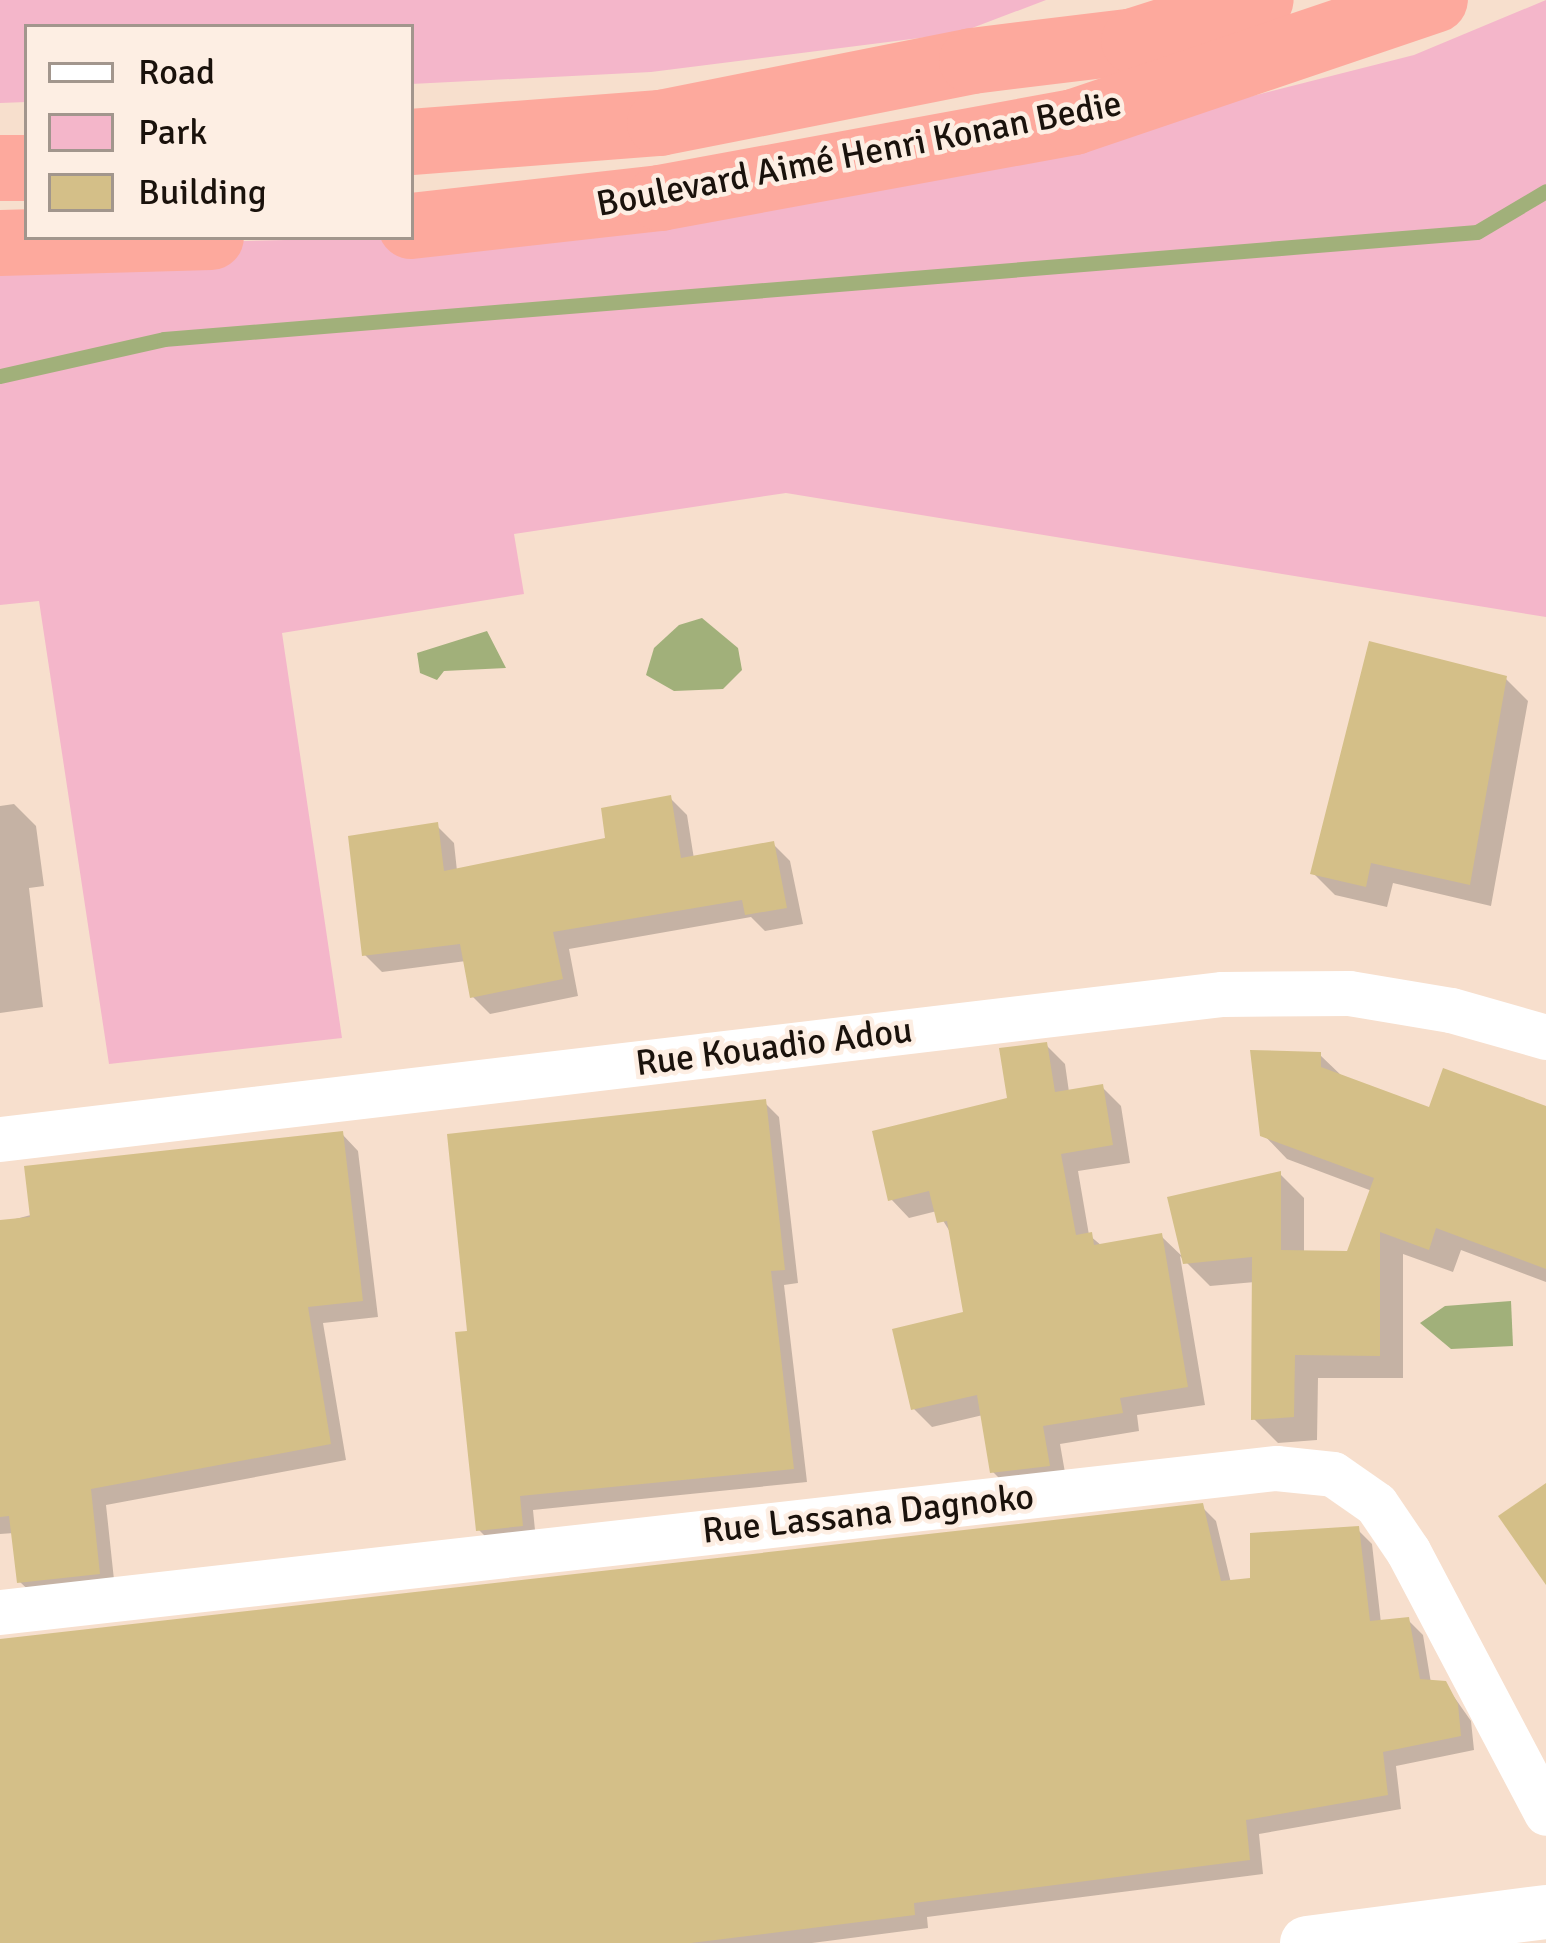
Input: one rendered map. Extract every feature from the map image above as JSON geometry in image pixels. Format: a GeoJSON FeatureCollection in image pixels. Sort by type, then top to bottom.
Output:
{"type":"FeatureCollection","features":[{"type":"Feature","properties":{"kind":"highway"},"geometry":{"type":"LineString","coordinates":[[972,61],[1120,0]]}},
{"type":"Feature","properties":{"kind":"highway","name":"Boulevard Aimé Henri Konan Bedie"},"geometry":{"type":"LineString","coordinates":[[414,142],[660,123],[972,61],[1134,41],[1261,0]]}},
{"type":"Feature","properties":{"kind":"highway","name":"Boulevard Aimé Henri Konan Bedie"},"geometry":{"type":"LineString","coordinates":[[414,226],[660,197],[1074,122],[1436,0]]}},
{"type":"Feature","properties":{"kind":"highway"},"geometry":{"type":"LineString","coordinates":[[0,243],[106,240]]}},
{"type":"Feature","properties":{"kind":"street","name":"Rue Kouadio Adou"},"geometry":{"type":"LineString","coordinates":[[0,1139],[1222,994],[1349,993],[1451,1010],[1546,1037]]}},
{"type":"Feature","properties":{"kind":"street","name":"Rue Lassana Dagnoko"},"geometry":{"type":"LineString","coordinates":[[0,1612],[1276,1468],[1333,1474],[1376,1504],[1408,1551],[1546,1814]]}},
{"type":"Feature","properties":{"kind":"street"},"geometry":{"type":"LineString","coordinates":[[1307,1943],[1546,1912]]}},
{"type":"Feature","properties":{"kind":"green space"},"geometry":{"type":"Polygon","coordinates":[[[0,0],[1046,0],[959,33],[651,72],[414,84],[414,24],[24,24],[24,102],[0,103],[0,0]]]}},
{"type":"Feature","properties":{"kind":"green space"},"geometry":{"type":"Polygon","coordinates":[[[1546,0],[1546,617],[786,493],[514,534],[524,594],[282,633],[342,1038],[109,1064],[39,601],[0,605],[0,247],[414,240],[1079,140],[1414,55],[1546,0]]]}},
{"type":"Feature","properties":{"kind":"shaded area"},"geometry":{"type":"Polygon","coordinates":[[[702,618],[738,648],[742,670],[723,689],[674,691],[646,675],[654,648],[679,625],[702,618]]]}},
{"type":"Feature","properties":{"kind":"shaded area"},"geometry":{"type":"Polygon","coordinates":[[[487,631],[506,668],[444,671],[437,680],[420,673],[417,653],[487,631]]]}},
{"type":"Feature","properties":{"kind":"shaded area"},"geometry":{"type":"Polygon","coordinates":[[[1511,1301],[1513,1346],[1451,1349],[1420,1323],[1445,1306],[1511,1301]]]}},
{"type":"Feature","properties":{"kind":"building"},"geometry":{"type":"Polygon","coordinates":[[[1369,641],[1507,676],[1470,885],[1371,863],[1366,887],[1310,874],[1369,641]]]}},
{"type":"Feature","properties":{"kind":"building"},"geometry":{"type":"Polygon","coordinates":[[[671,795],[681,858],[774,841],[787,908],[745,915],[742,900],[553,932],[563,979],[470,998],[460,944],[362,956],[348,836],[438,822],[444,871],[605,838],[601,808],[671,795]]]}},
{"type":"Feature","properties":{"kind":"building"},"geometry":{"type":"Polygon","coordinates":[[[1047,1042],[1055,1092],[1103,1084],[1113,1145],[1061,1154],[1076,1235],[1092,1232],[1094,1245],[1162,1233],[1188,1387],[1120,1398],[1123,1413],[1043,1426],[1050,1466],[990,1473],[977,1395],[911,1410],[892,1329],[963,1312],[947,1221],[937,1223],[929,1191],[888,1201],[872,1131],[1007,1098],[999,1048],[1047,1042]]]}},
{"type":"Feature","properties":{"kind":"building"},"geometry":{"type":"Polygon","coordinates":[[[1250,1050],[1321,1052],[1321,1067],[1429,1107],[1443,1068],[1546,1106],[1546,1269],[1436,1228],[1429,1250],[1380,1232],[1380,1356],[1295,1355],[1294,1417],[1251,1420],[1252,1257],[1183,1264],[1167,1197],[1281,1171],[1281,1250],[1347,1251],[1374,1178],[1260,1136],[1250,1050]]]}},
{"type":"Feature","properties":{"kind":"building"},"geometry":{"type":"Polygon","coordinates":[[[766,1099],[785,1270],[771,1271],[794,1469],[520,1496],[523,1526],[476,1531],[455,1332],[467,1331],[447,1134],[766,1099]]]}},
{"type":"Feature","properties":{"kind":"building"},"geometry":{"type":"Polygon","coordinates":[[[343,1131],[363,1301],[308,1307],[331,1444],[91,1489],[100,1574],[17,1583],[9,1516],[0,1517],[0,1220],[30,1217],[24,1166],[343,1131]]]}},
{"type":"Feature","properties":{"kind":"building"},"geometry":{"type":"Polygon","coordinates":[[[1546,1483],[1546,1585],[1498,1516],[1546,1483]]]}},
{"type":"Feature","properties":{"kind":"building"},"geometry":{"type":"Polygon","coordinates":[[[1203,1503],[1221,1581],[1250,1578],[1250,1533],[1359,1526],[1370,1621],[1409,1617],[1420,1679],[1446,1681],[1458,1704],[1461,1736],[1383,1752],[1388,1795],[1246,1820],[1250,1860],[914,1903],[915,1915],[691,1943],[0,1943],[0,1639],[1203,1503]]]}},
{"type":"Feature","properties":{"kind":"waterway"},"geometry":{"type":"LineString","coordinates":[[0,376],[164,339],[1477,232],[1546,191]]}}]}
